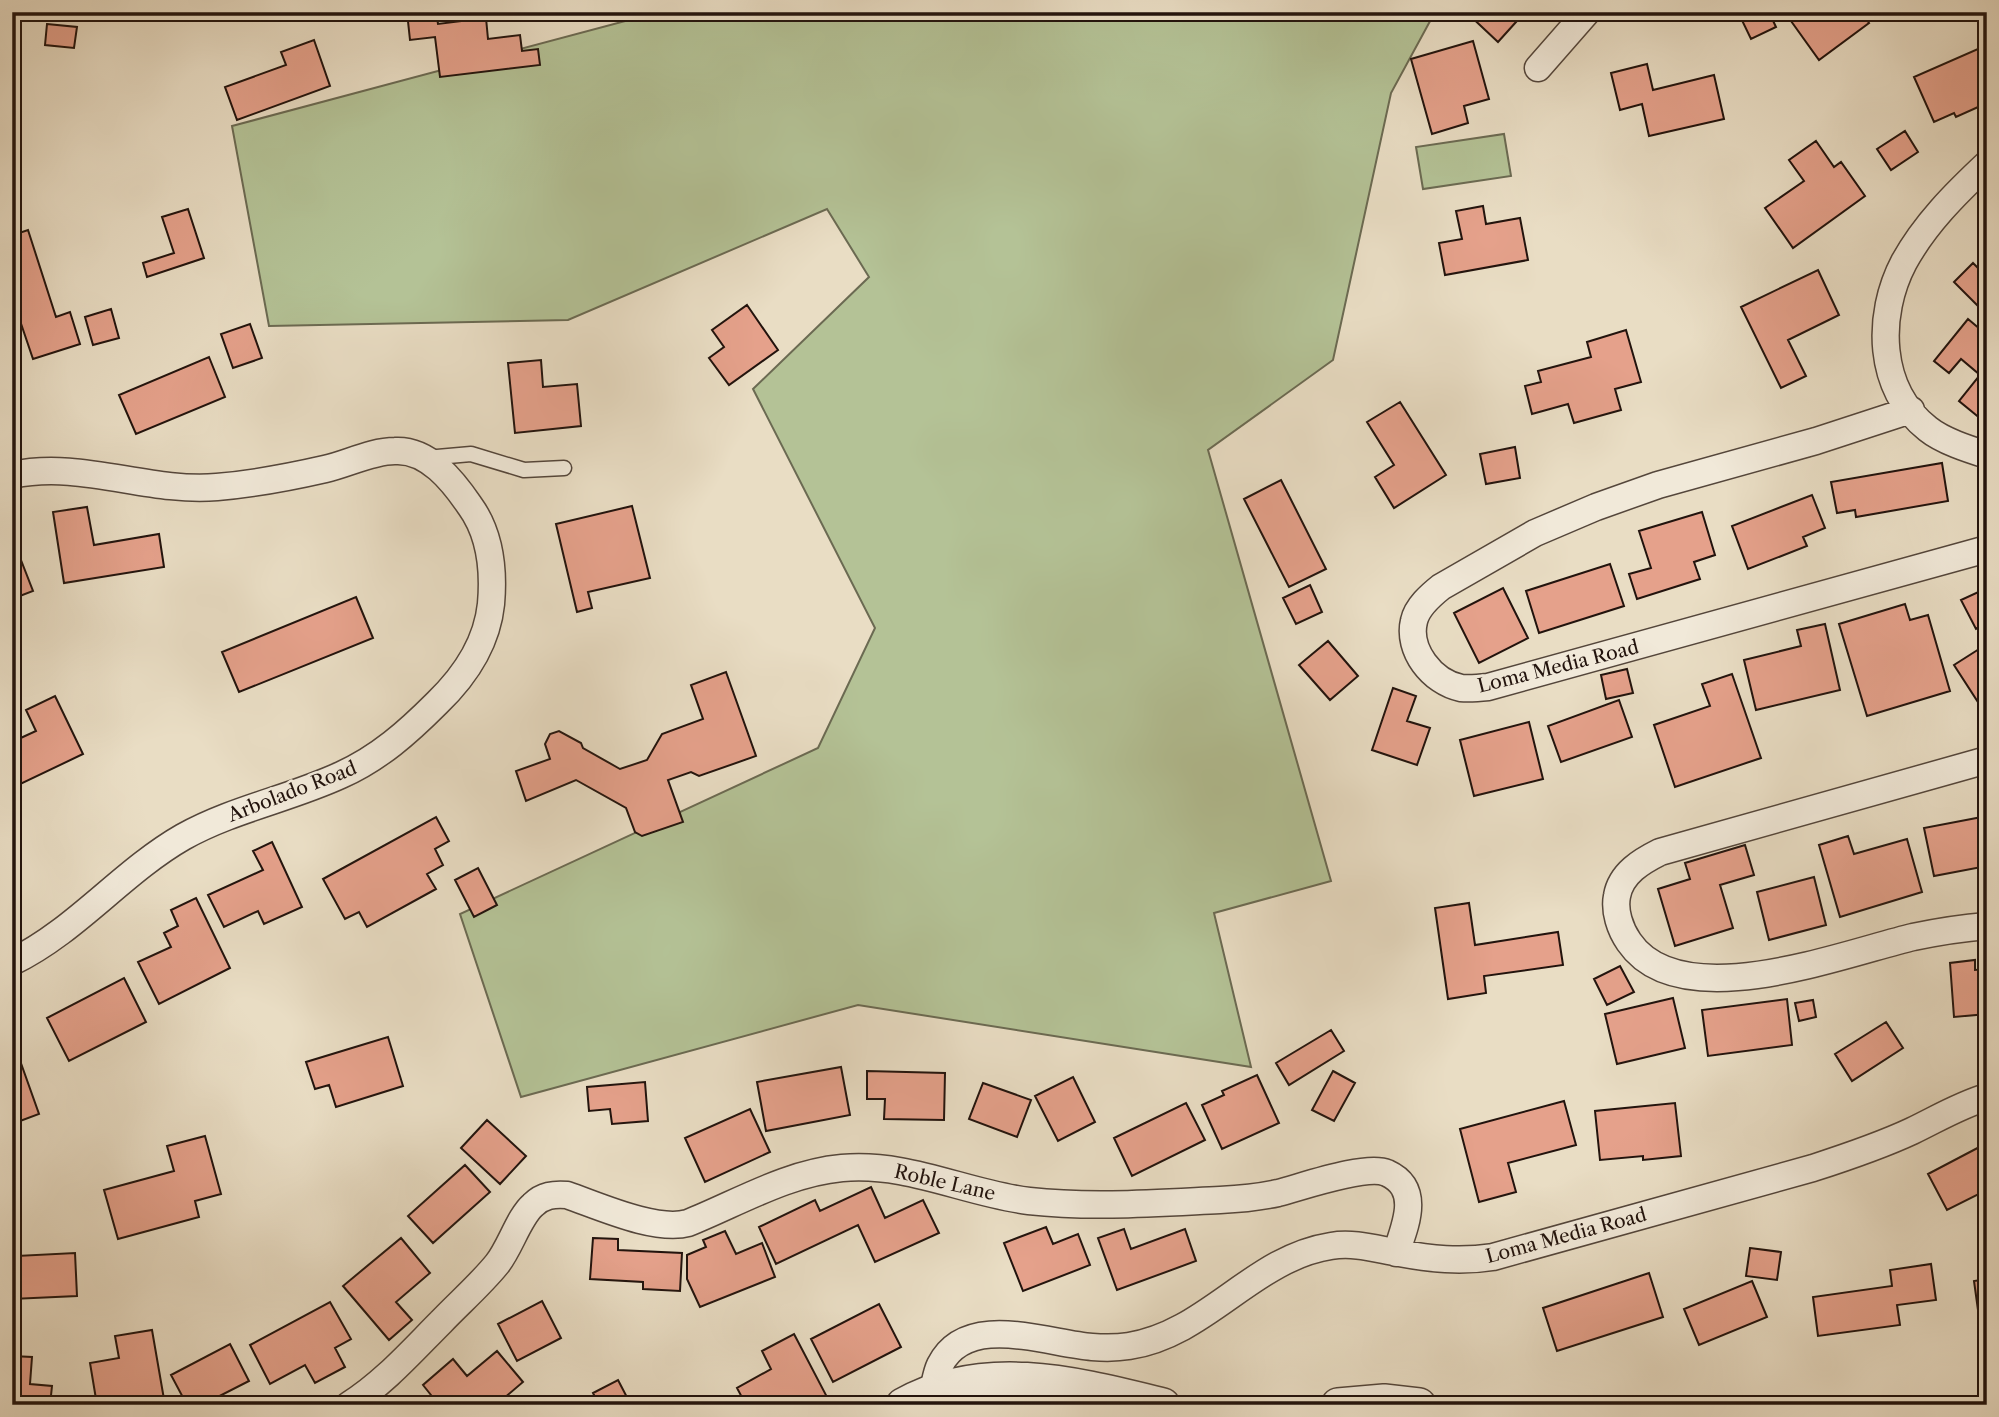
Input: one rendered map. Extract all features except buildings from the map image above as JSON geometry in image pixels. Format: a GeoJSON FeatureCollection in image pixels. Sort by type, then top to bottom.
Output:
{"type":"FeatureCollection","features":[{"type":"Feature","properties":{"kind":"street"},"geometry":{"type":"LineString","coordinates":[[1538,68],[1587,12]]}},
{"type":"Feature","properties":{"kind":"street"},"geometry":{"type":"LineString","coordinates":[[1987,164],[1927,226],[1904,263],[1889,297],[1886,335],[1888,362],[1899,394],[1911,410],[1930,431],[1987,455]]}},
{"type":"Feature","properties":{"kind":"street","name":"Loma Media Road"},"geometry":{"type":"LineString","coordinates":[[1911,410],[1816,441],[1658,485],[1535,533],[1430,596],[1414,619],[1413,632],[1420,656],[1436,676],[1447,683],[1459,688],[1488,687],[1987,550]]}},
{"type":"Feature","properties":{"kind":"street","name":"Arbolado Road"},"geometry":{"type":"LineString","coordinates":[[12,475],[54,471],[89,473],[170,487],[193,488],[323,469],[395,450],[411,453],[434,464],[454,484],[473,510],[490,551],[493,582],[490,614],[481,644],[465,673],[401,738],[365,763],[339,776],[283,798],[231,813],[183,837],[141,865],[82,915],[12,962]]}},
{"type":"Feature","properties":{"kind":"street"},"geometry":{"type":"LineString","coordinates":[[1987,760],[1660,852],[1640,862],[1630,872],[1617,895],[1617,913],[1621,927],[1636,951],[1660,968],[1684,976],[1720,979],[1761,976],[1916,937],[1987,926]]}},
{"type":"Feature","properties":{"kind":"street","name":"Loma Media Road"},"geometry":{"type":"LineString","coordinates":[[933,1391],[940,1365],[959,1345],[976,1336],[1023,1335],[1091,1347],[1118,1348],[1144,1343],[1192,1322],[1258,1275],[1281,1261],[1309,1250],[1333,1245],[1353,1245],[1450,1261],[1503,1254],[1814,1168],[1860,1153],[1910,1132],[1960,1106],[1987,1097]]}},
{"type":"Feature","properties":{"kind":"street","name":"Roble Lane"},"geometry":{"type":"LineString","coordinates":[[349,1405],[384,1379],[490,1273],[511,1244],[527,1211],[542,1198],[552,1195],[567,1195],[655,1224],[672,1226],[688,1223],[796,1178],[844,1168],[915,1172],[986,1193],[1078,1204],[1223,1200],[1278,1193],[1363,1171],[1379,1171],[1395,1179],[1410,1202],[1396,1253]]}},
{"type":"Feature","properties":{"kind":"street"},"geometry":{"type":"LineString","coordinates":[[903,1405],[933,1391],[964,1382],[1017,1378],[1063,1383],[1163,1405]]}},
{"type":"Feature","properties":{"kind":"street"},"geometry":{"type":"LineString","coordinates":[[1338,1405],[1384,1401],[1419,1405]]}},
{"type":"Feature","properties":{"kind":"lane"},"geometry":{"type":"LineString","coordinates":[[421,458],[471,454],[524,470],[564,467]]}},
{"type":"Feature","properties":{"kind":"green space"},"geometry":{"type":"Polygon","coordinates":[[[659,12],[1435,12],[1391,93],[1333,360],[1208,450],[1331,881],[1214,913],[1251,1067],[858,1005],[521,1097],[460,914],[818,748],[875,628],[753,389],[869,277],[827,209],[568,320],[269,326],[232,126],[659,12]]]}},
{"type":"Feature","properties":{"kind":"green space"},"geometry":{"type":"Polygon","coordinates":[[[1504,134],[1511,176],[1423,189],[1416,147],[1504,134]]]}}]}
